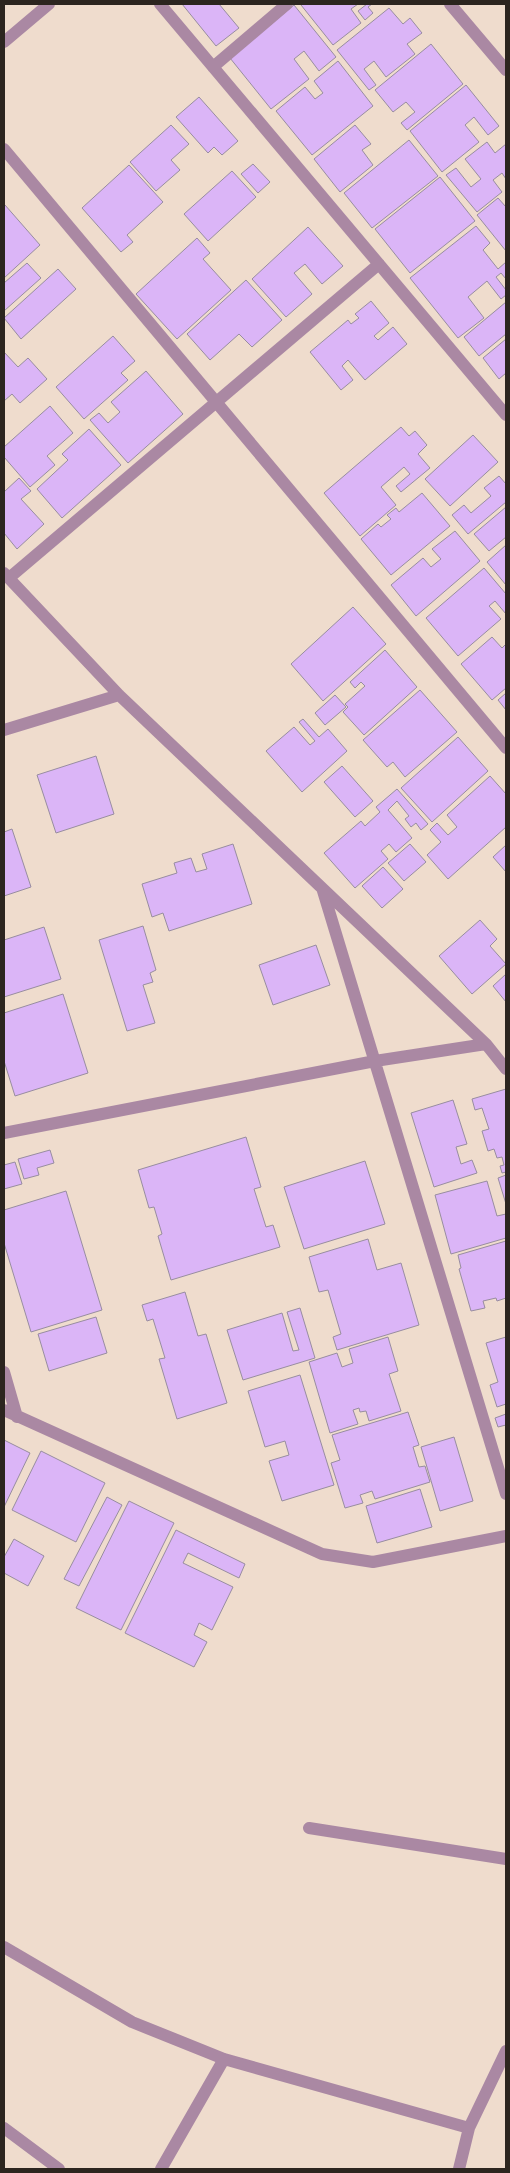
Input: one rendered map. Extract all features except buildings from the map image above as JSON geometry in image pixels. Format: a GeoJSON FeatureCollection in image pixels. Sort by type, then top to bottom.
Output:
{"type":"FeatureCollection","features":[{"type":"Feature","properties":{"kind":"street"},"geometry":{"type":"LineString","coordinates":[[4,42],[49,4]]}},
{"type":"Feature","properties":{"kind":"street"},"geometry":{"type":"LineString","coordinates":[[160,4],[506,415]]}},
{"type":"Feature","properties":{"kind":"street"},"geometry":{"type":"LineString","coordinates":[[214,67],[287,4]]}},
{"type":"Feature","properties":{"kind":"street"},"geometry":{"type":"LineString","coordinates":[[450,4],[506,70]]}},
{"type":"Feature","properties":{"kind":"street"},"geometry":{"type":"LineString","coordinates":[[4,149],[506,748]]}},
{"type":"Feature","properties":{"kind":"street"},"geometry":{"type":"LineString","coordinates":[[379,264],[6,576],[119,694],[504,1060]]}},
{"type":"Feature","properties":{"kind":"street"},"geometry":{"type":"LineString","coordinates":[[4,730],[119,694]]}},
{"type":"Feature","properties":{"kind":"street"},"geometry":{"type":"LineString","coordinates":[[322,888],[506,1494]]}},
{"type":"Feature","properties":{"kind":"street"},"geometry":{"type":"LineString","coordinates":[[4,1134],[374,1061],[486,1044]]}},
{"type":"Feature","properties":{"kind":"street"},"geometry":{"type":"LineString","coordinates":[[4,1372],[17,1417]]}},
{"type":"Feature","properties":{"kind":"street"},"geometry":{"type":"LineString","coordinates":[[4,1410],[322,1554],[374,1562],[506,1536]]}},
{"type":"Feature","properties":{"kind":"street"},"geometry":{"type":"LineString","coordinates":[[309,1828],[506,1859]]}},
{"type":"Feature","properties":{"kind":"street"},"geometry":{"type":"LineString","coordinates":[[4,1947],[132,2022],[224,2058],[469,2128]]}},
{"type":"Feature","properties":{"kind":"street"},"geometry":{"type":"LineString","coordinates":[[459,2169],[469,2128],[506,2051]]}},
{"type":"Feature","properties":{"kind":"street"},"geometry":{"type":"LineString","coordinates":[[161,2169],[224,2058]]}},
{"type":"Feature","properties":{"kind":"street"},"geometry":{"type":"LineString","coordinates":[[4,2128],[59,2169]]}}]}
